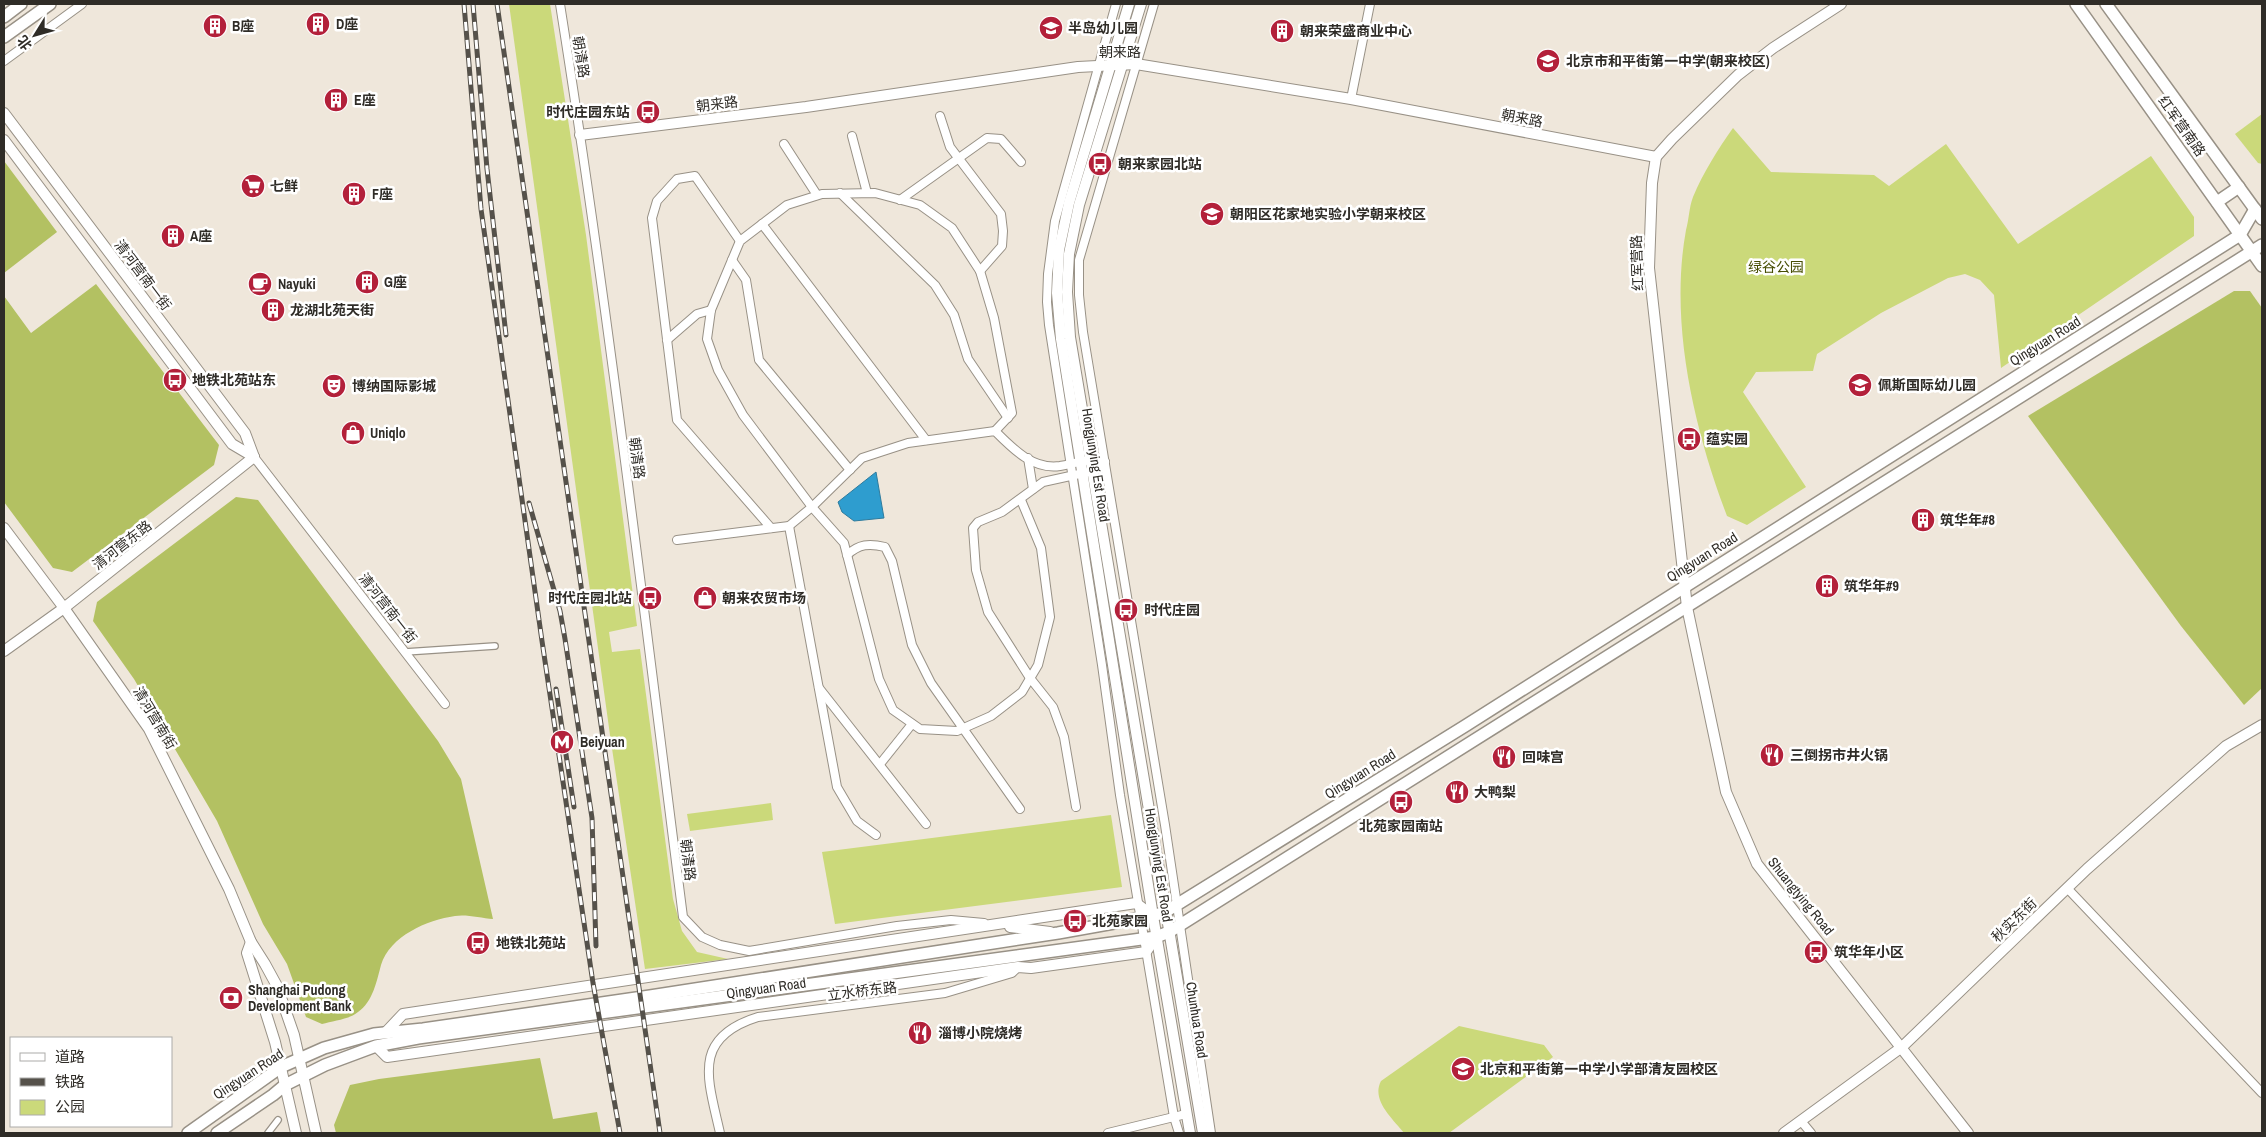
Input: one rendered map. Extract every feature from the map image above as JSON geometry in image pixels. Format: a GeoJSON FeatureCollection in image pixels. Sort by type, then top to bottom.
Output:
{"type":"FeatureCollection","features":[{"type":"Feature","properties":{"kind":"main road"},"geometry":{"type":"LineString","coordinates":[[4,17],[21,4]]}},
{"type":"Feature","properties":{"kind":"main road"},"geometry":{"type":"LineString","coordinates":[[4,37],[50,4]]}},
{"type":"Feature","properties":{"kind":"main road","name":"红军营南路"},"geometry":{"type":"LineString","coordinates":[[2076,4],[2262,266]]}},
{"type":"Feature","properties":{"kind":"main road","name":"红军营南路"},"geometry":{"type":"LineString","coordinates":[[2106,4],[2239,186],[2260,211]]}},
{"type":"Feature","properties":{"kind":"main road"},"geometry":{"type":"LineString","coordinates":[[2217,202],[2239,186]]}},
{"type":"Feature","properties":{"kind":"main road","name":"Qingyuan Road"},"geometry":{"type":"LineString","coordinates":[[188,1133],[281,1068],[324,1048],[374,1034],[650,996],[1058,933],[1153,916],[1165,912],[1468,725],[1685,585],[2240,235],[2260,211]]}},
{"type":"Feature","properties":{"kind":"main road","name":"Qingyuan Road"},"geometry":{"type":"LineString","coordinates":[[218,1133],[285,1085],[325,1065],[376,1046],[418,1038],[1156,937],[1174,929],[2262,245]]}},
{"type":"Feature","properties":{"kind":"street"},"geometry":{"type":"LineString","coordinates":[[4,61],[82,4]]}},
{"type":"Feature","properties":{"kind":"street","name":"朝清路"},"geometry":{"type":"LineString","coordinates":[[560,4],[580,135],[683,917],[702,937],[720,945],[749,951],[871,930],[951,920],[998,925]]}},
{"type":"Feature","properties":{"kind":"street"},"geometry":{"type":"LineString","coordinates":[[1116,4],[1054,221],[1047,302],[1069,464],[1102,665],[1120,795],[1174,1117],[1179,1133]]}},
{"type":"Feature","properties":{"kind":"street","name":"Hongjunying Est Road"},"geometry":{"type":"LineString","coordinates":[[1086,460],[1061,339],[1057,293],[1059,250],[1069,203],[1129,4]]}},
{"type":"Feature","properties":{"kind":"street","name":"Hongjunying Est Road"},"geometry":{"type":"LineString","coordinates":[[1141,4],[1078,205],[1069,254],[1067,292],[1070,337],[1086,460],[1165,912]]}},
{"type":"Feature","properties":{"kind":"street"},"geometry":{"type":"LineString","coordinates":[[1154,4],[1079,260],[1080,295],[1083,332],[1176,906],[1174,929],[1212,1133]]}},
{"type":"Feature","properties":{"kind":"street"},"geometry":{"type":"LineString","coordinates":[[1350,99],[1370,4]]}},
{"type":"Feature","properties":{"kind":"street"},"geometry":{"type":"LineString","coordinates":[[1656,158],[1672,139],[1738,75],[1773,48],[1841,4]]}},
{"type":"Feature","properties":{"kind":"street","name":"朝来路"},"geometry":{"type":"LineString","coordinates":[[580,135],[806,107],[1098,66],[1136,64],[1350,99],[1656,158]]}},
{"type":"Feature","properties":{"kind":"street","name":"清河营南一街"},"geometry":{"type":"LineString","coordinates":[[4,113],[245,433],[254,457],[445,704]]}},
{"type":"Feature","properties":{"kind":"street"},"geometry":{"type":"LineString","coordinates":[[940,116],[950,147],[1001,214],[1002,246],[980,271]]}},
{"type":"Feature","properties":{"kind":"street"},"geometry":{"type":"LineString","coordinates":[[852,136],[867,193]]}},
{"type":"Feature","properties":{"kind":"street"},"geometry":{"type":"LineString","coordinates":[[900,200],[987,138],[1001,139],[1021,162]]}},
{"type":"Feature","properties":{"kind":"street","name":"清河营南一街"},"geometry":{"type":"LineString","coordinates":[[4,140],[232,444],[254,457]]}},
{"type":"Feature","properties":{"kind":"street"},"geometry":{"type":"LineString","coordinates":[[784,144],[817,195]]}},
{"type":"Feature","properties":{"kind":"street","name":"红军营路"},"geometry":{"type":"LineString","coordinates":[[1656,158],[1651,203],[1649,268],[1687,608]]}},
{"type":"Feature","properties":{"kind":"street"},"geometry":{"type":"LineString","coordinates":[[740,241],[696,176],[678,179],[657,201],[652,218],[678,420],[771,528]]}},
{"type":"Feature","properties":{"kind":"street"},"geometry":{"type":"LineString","coordinates":[[840,193],[935,285],[954,315],[968,358],[1008,418]]}},
{"type":"Feature","properties":{"kind":"street"},"geometry":{"type":"LineString","coordinates":[[677,540],[789,526],[812,506],[862,458],[908,443],[995,431],[1012,413],[994,318],[980,271],[952,228],[920,205],[875,193],[817,195],[787,205],[740,241],[711,310],[707,339],[718,370],[743,415],[812,506],[844,544],[879,679],[893,710],[920,729],[957,731],[992,716],[1022,692],[1038,665],[1050,617],[1041,548],[1021,500]]}},
{"type":"Feature","properties":{"kind":"street"},"geometry":{"type":"LineString","coordinates":[[762,224],[926,440]]}},
{"type":"Feature","properties":{"kind":"street"},"geometry":{"type":"LineString","coordinates":[[732,260],[746,280],[759,360],[850,470]]}},
{"type":"Feature","properties":{"kind":"street"},"geometry":{"type":"LineString","coordinates":[[667,340],[697,314],[711,310]]}},
{"type":"Feature","properties":{"kind":"street"},"geometry":{"type":"LineString","coordinates":[[995,431],[1014,450],[1041,467],[1086,460],[1105,462]]}},
{"type":"Feature","properties":{"kind":"street","name":"清河营东路"},"geometry":{"type":"LineString","coordinates":[[4,651],[64,608],[254,457]]}},
{"type":"Feature","properties":{"kind":"street"},"geometry":{"type":"LineString","coordinates":[[1028,458],[1034,489]]}},
{"type":"Feature","properties":{"kind":"street"},"geometry":{"type":"LineString","coordinates":[[1076,807],[1061,729],[1053,707],[1030,678],[988,612],[976,570],[973,528],[978,522],[1002,512],[1021,500],[1042,482],[1088,472],[1105,462]]}},
{"type":"Feature","properties":{"kind":"street","name":"Hongjunying Est Road"},"geometry":{"type":"LineString","coordinates":[[1088,472],[1156,937]]}},
{"type":"Feature","properties":{"kind":"street"},"geometry":{"type":"LineString","coordinates":[[789,526],[837,787],[857,821],[876,836]]}},
{"type":"Feature","properties":{"kind":"street","name":"清河营南街"},"geometry":{"type":"LineString","coordinates":[[4,528],[64,608],[149,728],[229,889],[251,942],[266,964],[277,986],[304,1076],[316,1133]]}},
{"type":"Feature","properties":{"kind":"street"},"geometry":{"type":"LineString","coordinates":[[847,555],[854,549],[869,543],[885,546],[892,561],[912,645],[931,683],[1020,808]]}},
{"type":"Feature","properties":{"kind":"street","name":"Shuangtying Road"},"geometry":{"type":"LineString","coordinates":[[1687,608],[1726,792],[1757,864],[1968,1133]]}},
{"type":"Feature","properties":{"kind":"street"},"geometry":{"type":"LineString","coordinates":[[405,652],[494,646]]}},
{"type":"Feature","properties":{"kind":"street"},"geometry":{"type":"LineString","coordinates":[[819,687],[926,824]]}},
{"type":"Feature","properties":{"kind":"street"},"geometry":{"type":"LineString","coordinates":[[880,764],[912,724]]}},
{"type":"Feature","properties":{"kind":"street","name":"秋实东街"},"geometry":{"type":"LineString","coordinates":[[1784,1133],[1902,1047],[2067,888],[2226,746],[2262,725]]}},
{"type":"Feature","properties":{"kind":"street"},"geometry":{"type":"LineString","coordinates":[[2067,888],[2262,1093]]}},
{"type":"Feature","properties":{"kind":"street"},"geometry":{"type":"LineString","coordinates":[[1138,904],[1153,916]]}},
{"type":"Feature","properties":{"kind":"street","name":"Qingyuan Road"},"geometry":{"type":"LineString","coordinates":[[386,1032],[403,1014],[1138,904]]}},
{"type":"Feature","properties":{"kind":"street","name":"Chunhua Road"},"geometry":{"type":"LineString","coordinates":[[1165,912],[1174,929],[1203,1133]]}},
{"type":"Feature","properties":{"kind":"street"},"geometry":{"type":"LineString","coordinates":[[998,925],[1058,933]]}},
{"type":"Feature","properties":{"kind":"street"},"geometry":{"type":"LineString","coordinates":[[1146,952],[1156,937]]}},
{"type":"Feature","properties":{"kind":"street","name":"Chunhua Road"},"geometry":{"type":"LineString","coordinates":[[1156,937],[1190,1133]]}},
{"type":"Feature","properties":{"kind":"street","name":"清河营南街"},"geometry":{"type":"LineString","coordinates":[[251,942],[247,953],[281,1068],[296,1133]]}},
{"type":"Feature","properties":{"kind":"street"},"geometry":{"type":"LineString","coordinates":[[1018,967],[1047,951]]}},
{"type":"Feature","properties":{"kind":"street","name":"Qingyuan Road"},"geometry":{"type":"LineString","coordinates":[[376,1046],[386,1057],[1018,967],[1031,968],[1146,952]]}},
{"type":"Feature","properties":{"kind":"street","name":"立水桥东路"},"geometry":{"type":"LineString","coordinates":[[720,1133],[711,1091],[708,1059],[718,1039],[739,1023],[758,1017],[945,993],[1012,973],[1018,967]]}},
{"type":"Feature","properties":{"kind":"street"},"geometry":{"type":"LineString","coordinates":[[1108,1133],[1186,1114]]}},
{"type":"Feature","properties":{"kind":"street"},"geometry":{"type":"LineString","coordinates":[[268,1133],[278,1120]]}},
{"type":"Feature","properties":{"kind":"street"},"geometry":{"type":"LineString","coordinates":[[1801,1121],[1811,1133]]}},
{"type":"Feature","properties":{"kind":"green space"},"geometry":{"type":"Polygon","coordinates":[[[509,4],[550,4],[586,235],[637,626],[609,632],[612,652],[640,649],[673,899],[682,931],[697,952],[728,959],[645,969],[610,735],[509,4]]]}},
{"type":"Feature","properties":{"kind":"green space"},"geometry":{"type":"Polygon","coordinates":[[[2262,114],[2262,164],[2258,163],[2235,134],[2262,114]]]}},
{"type":"Feature","properties":{"kind":"green space","name":"绿谷公园"},"geometry":{"type":"Polygon","coordinates":[[[1733,128],[1771,172],[1874,175],[1889,186],[1946,144],[2018,244],[2151,156],[2194,217],[2194,236],[2001,368],[1994,295],[1980,280],[1965,274],[1948,278],[1881,313],[1817,354],[1813,371],[1756,372],[1743,392],[1806,487],[1747,525],[1727,516],[1704,448],[1688,375],[1681,302],[1682,265],[1692,201],[1706,170],[1733,128]]]}},
{"type":"Feature","properties":{"kind":"green space"},"geometry":{"type":"Polygon","coordinates":[[[4,161],[57,232],[4,273],[4,161]]]}},
{"type":"Feature","properties":{"kind":"green space"},"geometry":{"type":"Polygon","coordinates":[[[96,284],[219,445],[214,465],[72,572],[53,568],[4,502],[4,296],[31,333],[96,284]]]}},
{"type":"Feature","properties":{"kind":"green space"},"geometry":{"type":"Polygon","coordinates":[[[2234,291],[2250,291],[2262,308],[2262,688],[2244,705],[2181,626],[2028,416],[2234,291]]]}},
{"type":"Feature","properties":{"kind":"green space"},"geometry":{"type":"Polygon","coordinates":[[[236,497],[258,500],[438,741],[461,779],[493,919],[455,916],[433,921],[411,931],[392,946],[386,955],[371,997],[363,1008],[341,1020],[322,1024],[306,1017],[287,964],[263,924],[217,821],[134,679],[93,621],[97,602],[236,497]]]}},
{"type":"Feature","properties":{"kind":"green space"},"geometry":{"type":"Polygon","coordinates":[[[771,803],[773,820],[690,831],[687,814],[771,803]]]}},
{"type":"Feature","properties":{"kind":"green space"},"geometry":{"type":"Polygon","coordinates":[[[1111,815],[1122,887],[835,924],[822,852],[1111,815]]]}},
{"type":"Feature","properties":{"kind":"green space","name":"北京和平街第一中学小学部清友园校区"},"geometry":{"type":"Polygon","coordinates":[[[1459,1026],[1544,1045],[1553,1057],[1449,1133],[1404,1133],[1381,1102],[1379,1088],[1381,1081],[1459,1026]]]}},
{"type":"Feature","properties":{"kind":"green space"},"geometry":{"type":"Polygon","coordinates":[[[540,1058],[553,1119],[597,1112],[601,1133],[336,1133],[334,1125],[350,1085],[379,1079],[540,1058]]]}},
{"type":"Feature","properties":{"kind":"water"},"geometry":{"type":"Polygon","coordinates":[[[876,472],[884,518],[854,521],[842,512],[838,502],[876,472]]]}},
{"type":"Feature","properties":{"kind":"railway"},"geometry":{"type":"LineString","coordinates":[[464,4],[481,209],[593,983],[620,1133]]}},
{"type":"Feature","properties":{"kind":"railway"},"geometry":{"type":"LineString","coordinates":[[473,4],[487,169],[506,335]]}},
{"type":"Feature","properties":{"kind":"railway"},"geometry":{"type":"LineString","coordinates":[[497,4],[660,1133]]}},
{"type":"Feature","properties":{"kind":"railway"},"geometry":{"type":"LineString","coordinates":[[529,503],[560,611],[565,639],[592,818],[596,946]]}},
{"type":"Feature","properties":{"kind":"railway"},"geometry":{"type":"LineString","coordinates":[[556,689],[574,807]]}},
{"type":"Feature","properties":{"kind":"place","name":"D座"},"geometry":{"type":"Point","coordinates":[318,24]}},
{"type":"Feature","properties":{"kind":"place","name":"B座"},"geometry":{"type":"Point","coordinates":[215,26]}},
{"type":"Feature","properties":{"kind":"place","name":"半岛幼儿园"},"geometry":{"type":"Point","coordinates":[1051,28]}},
{"type":"Feature","properties":{"kind":"place","name":"朝来荣盛商业中心"},"geometry":{"type":"Point","coordinates":[1282,31]}},
{"type":"Feature","properties":{"kind":"place","name":"北京市和平街第一中学(朝来校区)"},"geometry":{"type":"Point","coordinates":[1548,61]}},
{"type":"Feature","properties":{"kind":"place","name":"E座"},"geometry":{"type":"Point","coordinates":[336,100]}},
{"type":"Feature","properties":{"kind":"place","name":"时代庄园东站"},"geometry":{"type":"Point","coordinates":[648,112]}},
{"type":"Feature","properties":{"kind":"place","name":"朝来家园北站"},"geometry":{"type":"Point","coordinates":[1100,164]}},
{"type":"Feature","properties":{"kind":"place","name":"七鲜"},"geometry":{"type":"Point","coordinates":[253,186]}},
{"type":"Feature","properties":{"kind":"place","name":"F座"},"geometry":{"type":"Point","coordinates":[354,194]}},
{"type":"Feature","properties":{"kind":"place","name":"朝阳区花家地实验小学朝来校区"},"geometry":{"type":"Point","coordinates":[1212,214]}},
{"type":"Feature","properties":{"kind":"place","name":"A座"},"geometry":{"type":"Point","coordinates":[173,236]}},
{"type":"Feature","properties":{"kind":"place","name":"G座"},"geometry":{"type":"Point","coordinates":[367,282]}},
{"type":"Feature","properties":{"kind":"place","name":"Nayuki"},"geometry":{"type":"Point","coordinates":[260,284]}},
{"type":"Feature","properties":{"kind":"place","name":"龙湖北苑天街"},"geometry":{"type":"Point","coordinates":[273,310]}},
{"type":"Feature","properties":{"kind":"place","name":"地铁北苑站东"},"geometry":{"type":"Point","coordinates":[175,380]}},
{"type":"Feature","properties":{"kind":"place","name":"佩斯国际幼儿园"},"geometry":{"type":"Point","coordinates":[1860,385]}},
{"type":"Feature","properties":{"kind":"place","name":"博纳国际影城"},"geometry":{"type":"Point","coordinates":[334,386]}},
{"type":"Feature","properties":{"kind":"place","name":"Uniqlo"},"geometry":{"type":"Point","coordinates":[353,433]}},
{"type":"Feature","properties":{"kind":"place","name":"蕴实园"},"geometry":{"type":"Point","coordinates":[1689,439]}},
{"type":"Feature","properties":{"kind":"place","name":"筑华年#8"},"geometry":{"type":"Point","coordinates":[1923,520]}},
{"type":"Feature","properties":{"kind":"place","name":"筑华年#9"},"geometry":{"type":"Point","coordinates":[1827,586]}},
{"type":"Feature","properties":{"kind":"place","name":"时代庄园北站"},"geometry":{"type":"Point","coordinates":[650,598]}},
{"type":"Feature","properties":{"kind":"place","name":"朝来农贸市场"},"geometry":{"type":"Point","coordinates":[705,598]}},
{"type":"Feature","properties":{"kind":"place","name":"时代庄园"},"geometry":{"type":"Point","coordinates":[1126,610]}},
{"type":"Feature","properties":{"kind":"place","name":"Beiyuan"},"geometry":{"type":"Point","coordinates":[562,742]}},
{"type":"Feature","properties":{"kind":"place","name":"三倒拐市井火锅"},"geometry":{"type":"Point","coordinates":[1772,755]}},
{"type":"Feature","properties":{"kind":"place","name":"回味宫"},"geometry":{"type":"Point","coordinates":[1504,757]}},
{"type":"Feature","properties":{"kind":"place","name":"大鸭梨"},"geometry":{"type":"Point","coordinates":[1457,792]}},
{"type":"Feature","properties":{"kind":"place","name":"北苑家园南站"},"geometry":{"type":"Point","coordinates":[1401,802]}},
{"type":"Feature","properties":{"kind":"place","name":"北苑家园"},"geometry":{"type":"Point","coordinates":[1075,921]}},
{"type":"Feature","properties":{"kind":"place","name":"地铁北苑站"},"geometry":{"type":"Point","coordinates":[478,943]}},
{"type":"Feature","properties":{"kind":"place","name":"筑华年小区"},"geometry":{"type":"Point","coordinates":[1816,952]}},
{"type":"Feature","properties":{"kind":"place","name":"Shanghai Pudong Development Bank"},"geometry":{"type":"Point","coordinates":[231,998]}},
{"type":"Feature","properties":{"kind":"place","name":"淄博小院烧烤"},"geometry":{"type":"Point","coordinates":[920,1033]}},
{"type":"Feature","properties":{"kind":"place","name":"北京和平街第一中学小学部清友园校区"},"geometry":{"type":"Point","coordinates":[1463,1069]}}]}
